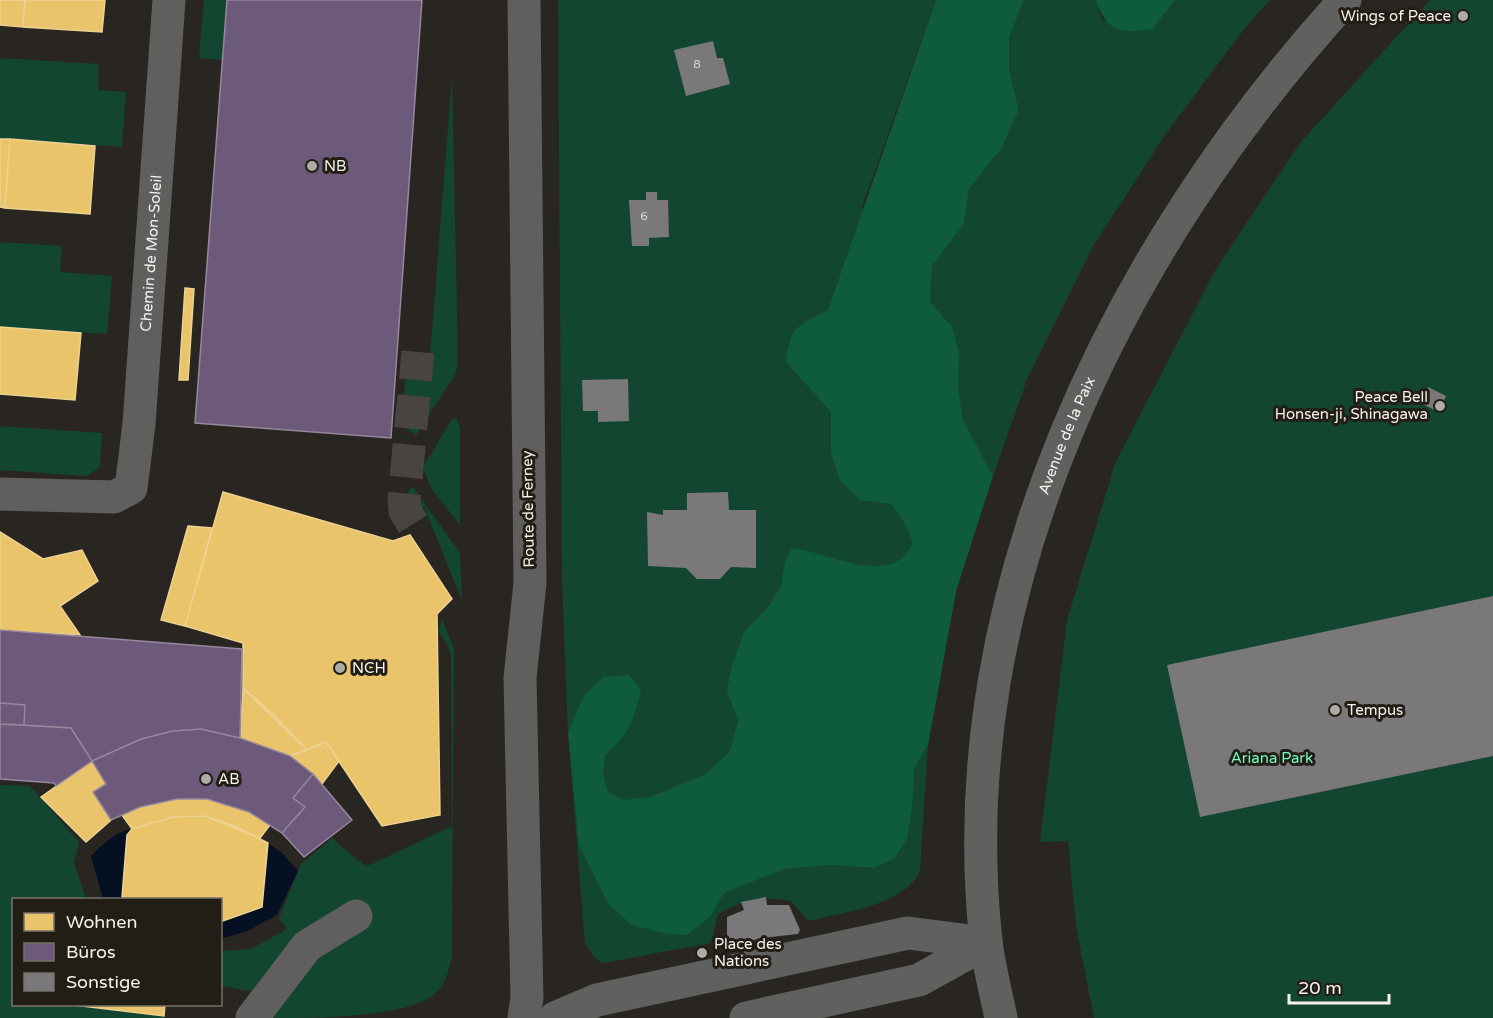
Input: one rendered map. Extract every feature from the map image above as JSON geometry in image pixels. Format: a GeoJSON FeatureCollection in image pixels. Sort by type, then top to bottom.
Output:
{"type":"FeatureCollection","features":[{"type":"Feature","properties":{"kind":"main road","name":"Avenue de la Paix"},"geometry":{"type":"LineString","coordinates":[[986,943],[981,869],[983,782],[994,688],[1028,542],[1060,450],[1080,398],[1161,243],[1254,110],[1345,0]]}},
{"type":"Feature","properties":{"kind":"main road"},"geometry":{"type":"LineString","coordinates":[[555,1018],[597,1000],[908,933],[986,943]]}},
{"type":"Feature","properties":{"kind":"main road"},"geometry":{"type":"LineString","coordinates":[[746,1018],[919,980],[986,943]]}},
{"type":"Feature","properties":{"kind":"main road"},"geometry":{"type":"LineString","coordinates":[[986,943],[1001,1018]]}},
{"type":"Feature","properties":{"kind":"street","name":"Chemin de Mon-Soleil"},"geometry":{"type":"LineString","coordinates":[[0,494],[114,498],[131,488],[136,466],[169,0]]}},
{"type":"Feature","properties":{"kind":"street","name":"Route de Ferney"},"geometry":{"type":"LineString","coordinates":[[524,0],[530,583],[520,678],[527,998],[524,1018]]}},
{"type":"Feature","properties":{"kind":"street"},"geometry":{"type":"LineString","coordinates":[[252,1018],[307,946],[356,916]]}},
{"type":"Feature","properties":{"kind":"green space"},"geometry":{"type":"Polygon","coordinates":[[[204,0],[227,0],[222,60],[199,58],[204,0]]]}},
{"type":"Feature","properties":{"kind":"green space"},"geometry":{"type":"Polygon","coordinates":[[[558,0],[936,0],[862,207],[958,353],[952,327],[930,301],[931,266],[964,224],[969,189],[1001,149],[1019,110],[1009,69],[1009,38],[1024,0],[1095,0],[1103,21],[1171,5],[1175,0],[1270,0],[1244,29],[1165,135],[1093,246],[1028,377],[980,513],[956,591],[928,745],[920,870],[913,882],[902,892],[872,906],[808,921],[791,901],[753,900],[718,914],[711,943],[603,963],[593,956],[585,943],[568,733],[562,581],[558,0]],[[912,810],[600,884],[609,905],[724,893],[786,869],[831,865],[874,868],[895,858],[907,839],[912,810]]]}},
{"type":"Feature","properties":{"kind":"green space"},"geometry":{"type":"Polygon","coordinates":[[[936,0],[1024,0],[1009,38],[1009,69],[1019,110],[1001,149],[969,189],[964,224],[932,266],[930,301],[952,327],[959,353],[958,389],[963,420],[993,476],[956,591],[928,745],[914,769],[912,810],[907,839],[895,858],[874,868],[831,865],[786,869],[724,893],[710,917],[687,935],[667,934],[632,925],[609,905],[579,845],[568,733],[583,697],[603,677],[629,675],[641,690],[629,726],[620,740],[605,755],[603,774],[608,792],[623,800],[651,797],[706,774],[730,751],[738,721],[727,690],[732,666],[744,632],[770,605],[781,585],[785,561],[791,549],[877,566],[890,564],[902,558],[913,543],[904,522],[891,504],[860,500],[840,480],[831,453],[831,412],[786,362],[790,341],[797,329],[828,310],[936,0]]]}},
{"type":"Feature","properties":{"kind":"green space"},"geometry":{"type":"Polygon","coordinates":[[[1095,0],[1175,0],[1152,29],[1131,31],[1110,25],[1095,0]]]}},
{"type":"Feature","properties":{"kind":"green space","name":"Ariana Park"},"geometry":{"type":"Polygon","coordinates":[[[1430,0],[1493,0],[1493,1018],[1094,1018],[1076,926],[1068,841],[1040,842],[1067,620],[1116,461],[1216,269],[1300,143],[1430,0]]]}},
{"type":"Feature","properties":{"kind":"green space"},"geometry":{"type":"Polygon","coordinates":[[[0,58],[99,64],[98,90],[126,92],[122,147],[0,139],[0,58]]]}},
{"type":"Feature","properties":{"kind":"green space"},"geometry":{"type":"Polygon","coordinates":[[[452,76],[458,363],[456,373],[416,435],[401,425],[408,358],[430,358],[452,76]]]}},
{"type":"Feature","properties":{"kind":"green space"},"geometry":{"type":"Polygon","coordinates":[[[0,242],[62,246],[60,272],[112,276],[107,334],[0,327],[0,242]]]}},
{"type":"Feature","properties":{"kind":"green space"},"geometry":{"type":"Polygon","coordinates":[[[456,418],[460,427],[460,525],[431,488],[423,467],[452,419],[456,418]]]}},
{"type":"Feature","properties":{"kind":"green space"},"geometry":{"type":"Polygon","coordinates":[[[0,426],[102,433],[100,467],[87,476],[0,470],[0,426]]]}},
{"type":"Feature","properties":{"kind":"green space"},"geometry":{"type":"Polygon","coordinates":[[[412,486],[460,553],[462,600],[424,507],[405,525],[403,501],[412,486]]]}},
{"type":"Feature","properties":{"kind":"green space"},"geometry":{"type":"Polygon","coordinates":[[[442,619],[454,650],[452,956],[442,986],[435,994],[421,1002],[403,1008],[359,1015],[276,1018],[269,1014],[257,990],[249,991],[222,986],[222,951],[251,949],[287,929],[279,918],[301,864],[332,838],[364,865],[370,865],[452,826],[451,656],[448,646],[438,631],[442,619]]]}},
{"type":"Feature","properties":{"kind":"green space"},"geometry":{"type":"Polygon","coordinates":[[[0,785],[30,786],[79,842],[74,863],[86,898],[12,898],[12,1006],[165,1006],[164,1018],[0,1018],[0,785]]]}},
{"type":"Feature","properties":{"kind":"water"},"geometry":{"type":"Polygon","coordinates":[[[132,829],[127,835],[122,896],[125,898],[103,898],[91,856],[104,843],[132,829]]]}},
{"type":"Feature","properties":{"kind":"water"},"geometry":{"type":"Polygon","coordinates":[[[268,843],[281,852],[298,871],[277,915],[247,931],[222,939],[222,922],[262,907],[268,843]]]}},
{"type":"Feature","properties":{"kind":"building: Wohnen"},"geometry":{"type":"Polygon","coordinates":[[[0,0],[25,0],[23,27],[0,25],[0,0]]]}},
{"type":"Feature","properties":{"kind":"building: Wohnen"},"geometry":{"type":"Polygon","coordinates":[[[25,0],[105,0],[102,32],[23,27],[25,0]]]}},
{"type":"Feature","properties":{"kind":"building: Wohnen"},"geometry":{"type":"Polygon","coordinates":[[[0,139],[10,139],[5,208],[0,207],[0,139]]]}},
{"type":"Feature","properties":{"kind":"building: Wohnen"},"geometry":{"type":"Polygon","coordinates":[[[10,139],[95,146],[90,214],[5,208],[10,139]]]}},
{"type":"Feature","properties":{"kind":"building: Wohnen"},"geometry":{"type":"Polygon","coordinates":[[[185,288],[194,289],[188,380],[179,380],[185,288]]]}},
{"type":"Feature","properties":{"kind":"building: Wohnen"},"geometry":{"type":"Polygon","coordinates":[[[0,327],[81,333],[75,400],[0,394],[0,327]]]}},
{"type":"Feature","properties":{"kind":"building: Wohnen","name":"NCH"},"geometry":{"type":"Polygon","coordinates":[[[223,492],[393,541],[410,535],[452,599],[437,614],[440,815],[382,826],[326,742],[307,750],[243,688],[243,643],[185,626],[223,492]]]}},
{"type":"Feature","properties":{"kind":"building: Wohnen"},"geometry":{"type":"Polygon","coordinates":[[[188,526],[212,528],[185,626],[161,620],[188,526]]]}},
{"type":"Feature","properties":{"kind":"building: Wohnen"},"geometry":{"type":"Polygon","coordinates":[[[0,532],[43,559],[82,550],[98,581],[60,606],[80,635],[0,630],[0,532]]]}},
{"type":"Feature","properties":{"kind":"building: Wohnen"},"geometry":{"type":"Polygon","coordinates":[[[243,688],[274,715],[307,750],[290,756],[240,738],[243,688]]]}},
{"type":"Feature","properties":{"kind":"building: Wohnen"},"geometry":{"type":"Polygon","coordinates":[[[326,742],[339,761],[322,784],[290,756],[326,742]]]}},
{"type":"Feature","properties":{"kind":"building: Wohnen"},"geometry":{"type":"Polygon","coordinates":[[[92,761],[106,784],[93,792],[111,820],[86,842],[41,797],[92,761]]]}},
{"type":"Feature","properties":{"kind":"building: Wohnen"},"geometry":{"type":"Polygon","coordinates":[[[177,799],[207,799],[249,812],[270,825],[260,838],[205,816],[173,817],[132,829],[122,815],[140,807],[177,799]]]}},
{"type":"Feature","properties":{"kind":"building: Wohnen"},"geometry":{"type":"Polygon","coordinates":[[[205,816],[237,827],[268,843],[262,907],[222,921],[222,898],[122,897],[127,835],[132,829],[173,817],[205,816]]]}},
{"type":"Feature","properties":{"kind":"building: Wohnen"},"geometry":{"type":"Polygon","coordinates":[[[82,1006],[165,1006],[164,1016],[82,1006]]]}},
{"type":"Feature","properties":{"kind":"building: Büros","name":"NB"},"geometry":{"type":"Polygon","coordinates":[[[227,0],[422,0],[391,438],[195,423],[227,0]]]}},
{"type":"Feature","properties":{"kind":"building: Büros"},"geometry":{"type":"Polygon","coordinates":[[[0,630],[242,649],[240,738],[201,729],[173,731],[141,739],[92,761],[71,728],[24,725],[25,705],[0,703],[0,630]]]}},
{"type":"Feature","properties":{"kind":"building: Büros"},"geometry":{"type":"Polygon","coordinates":[[[0,703],[25,705],[24,725],[0,724],[0,703]]]}},
{"type":"Feature","properties":{"kind":"building: Büros"},"geometry":{"type":"Polygon","coordinates":[[[0,724],[71,728],[92,761],[56,786],[54,783],[0,779],[0,724]]]}},
{"type":"Feature","properties":{"kind":"building: Büros","name":"AB"},"geometry":{"type":"Polygon","coordinates":[[[201,729],[240,738],[290,756],[313,774],[293,798],[305,807],[282,833],[249,812],[207,799],[177,799],[140,807],[111,820],[93,792],[106,784],[92,761],[141,739],[173,731],[201,729]]]}},
{"type":"Feature","properties":{"kind":"building: Büros"},"geometry":{"type":"Polygon","coordinates":[[[313,774],[352,820],[304,857],[282,833],[305,807],[293,798],[313,774]]]}},
{"type":"Feature","properties":{"kind":"building: Sonstige"},"geometry":{"type":"Polygon","coordinates":[[[713,41],[717,58],[723,58],[730,84],[686,96],[674,50],[713,41]]]}},
{"type":"Feature","properties":{"kind":"building: Sonstige"},"geometry":{"type":"Polygon","coordinates":[[[646,192],[657,192],[657,200],[668,200],[669,237],[649,238],[649,246],[632,246],[629,200],[646,200],[646,192]]]}},
{"type":"Feature","properties":{"kind":"building: Sonstige"},"geometry":{"type":"Polygon","coordinates":[[[628,379],[629,421],[598,422],[598,411],[583,411],[582,380],[628,379]]]}},
{"type":"Feature","properties":{"kind":"building: Sonstige"},"geometry":{"type":"Polygon","coordinates":[[[1428,387],[1446,396],[1439,412],[1420,403],[1428,387]]]}},
{"type":"Feature","properties":{"kind":"building: Sonstige"},"geometry":{"type":"Polygon","coordinates":[[[728,492],[729,510],[756,510],[756,568],[731,567],[720,579],[697,579],[686,568],[648,566],[647,512],[663,515],[663,510],[687,510],[687,493],[728,492]]]}},
{"type":"Feature","properties":{"kind":"building: Sonstige","name":"Tempus"},"geometry":{"type":"Polygon","coordinates":[[[1493,596],[1493,756],[1200,817],[1167,665],[1493,596]]]}},
{"type":"Feature","properties":{"kind":"building: Sonstige"},"geometry":{"type":"Polygon","coordinates":[[[766,897],[767,905],[789,905],[800,930],[798,934],[761,938],[729,948],[727,945],[727,917],[744,910],[741,902],[766,897]]]}},
{"type":"Feature","properties":{"kind":"tunnel"},"geometry":{"type":"LineString","coordinates":[[413,524],[405,511],[404,500],[418,352]]}},
{"type":"Feature","properties":{"kind":"place","name":"Wings of Peace"},"geometry":{"type":"Point","coordinates":[1463,16]}},
{"type":"Feature","properties":{"kind":"place","name":"NB"},"geometry":{"type":"Point","coordinates":[312,166]}},
{"type":"Feature","properties":{"kind":"place","name":"Peace Bell Honsen-ji, Shinagawa"},"geometry":{"type":"Point","coordinates":[1440,406]}},
{"type":"Feature","properties":{"kind":"place","name":"NCH"},"geometry":{"type":"Point","coordinates":[340,668]}},
{"type":"Feature","properties":{"kind":"place","name":"Tempus"},"geometry":{"type":"Point","coordinates":[1335,710]}},
{"type":"Feature","properties":{"kind":"place","name":"AB"},"geometry":{"type":"Point","coordinates":[206,779]}},
{"type":"Feature","properties":{"kind":"place","name":"Place des Nations"},"geometry":{"type":"Point","coordinates":[702,953]}}]}
